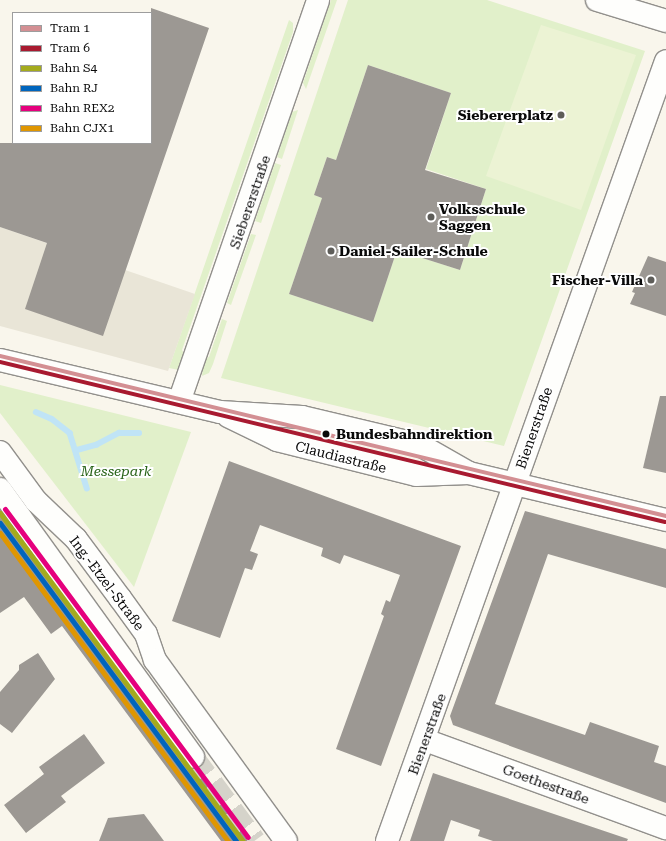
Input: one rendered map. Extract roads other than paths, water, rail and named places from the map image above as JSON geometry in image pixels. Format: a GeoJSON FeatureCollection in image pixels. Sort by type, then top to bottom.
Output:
{"type":"FeatureCollection","features":[{"type":"Feature","properties":{"kind":"street","name":"Siebererstraße"},"geometry":{"type":"LineString","coordinates":[[179,402],[318,0]]}},
{"type":"Feature","properties":{"kind":"street"},"geometry":{"type":"LineString","coordinates":[[597,0],[666,21]]}},
{"type":"Feature","properties":{"kind":"street","name":"Bienerstraße"},"geometry":{"type":"LineString","coordinates":[[387,841],[425,740],[666,60]]}},
{"type":"Feature","properties":{"kind":"street","name":"Claudiastraße"},"geometry":{"type":"LineString","coordinates":[[0,360],[220,412],[299,416],[420,445],[469,473],[666,520]]}},
{"type":"Feature","properties":{"kind":"street","name":"Claudiastraße"},"geometry":{"type":"LineString","coordinates":[[220,412],[277,440],[416,476],[469,473]]}},
{"type":"Feature","properties":{"kind":"street","name":"Ing.-Etzel-Straße"},"geometry":{"type":"LineString","coordinates":[[0,452],[36,501],[81,537],[112,578],[146,634],[155,660],[286,841]]}},
{"type":"Feature","properties":{"kind":"street"},"geometry":{"type":"LineString","coordinates":[[0,489],[193,757]]}},
{"type":"Feature","properties":{"kind":"street","name":"Goethestraße"},"geometry":{"type":"LineString","coordinates":[[425,740],[666,828]]}},
{"type":"Feature","properties":{"kind":"waterway"},"geometry":{"type":"LineString","coordinates":[[36,412],[52,419],[70,433],[87,488]]}},
{"type":"Feature","properties":{"kind":"waterway"},"geometry":{"type":"LineString","coordinates":[[77,450],[96,445],[119,433],[139,433]]}},
{"type":"Feature","properties":{"kind":"tunnel"},"geometry":{"type":"LineString","coordinates":[[193,757],[255,841]]}},
{"type":"Feature","properties":{"kind":"tram line","name":"1"},"geometry":{"type":"LineString","coordinates":[[0,356],[666,516]]}},
{"type":"Feature","properties":{"kind":"tram line","name":"6"},"geometry":{"type":"LineString","coordinates":[[0,362],[665,522]]}},
{"type":"Feature","properties":{"kind":"rail line","name":"REX2"},"geometry":{"type":"LineString","coordinates":[[5,509],[248,837]]}},
{"type":"Feature","properties":{"kind":"rail line","name":"S4"},"geometry":{"type":"LineString","coordinates":[[0,513],[243,841]]}},
{"type":"Feature","properties":{"kind":"rail line","name":"RJ"},"geometry":{"type":"LineString","coordinates":[[0,523],[236,841]]}},
{"type":"Feature","properties":{"kind":"rail line","name":"CJX1"},"geometry":{"type":"LineString","coordinates":[[0,533],[228,841]]}},
{"type":"Feature","properties":{"kind":"place","name":"Siebererplatz"},"geometry":{"type":"Point","coordinates":[561,115]}},
{"type":"Feature","properties":{"kind":"place","name":"Volksschule Saggen"},"geometry":{"type":"Point","coordinates":[431,217]}},
{"type":"Feature","properties":{"kind":"place","name":"Daniel-Sailer-Schule"},"geometry":{"type":"Point","coordinates":[331,251]}},
{"type":"Feature","properties":{"kind":"place","name":"Fischer-Villa"},"geometry":{"type":"Point","coordinates":[651,280]}},
{"type":"Feature","properties":{"kind":"place","name":"Bundesbahndirektion"},"geometry":{"type":"Point","coordinates":[326,434]}},
{"type":"Feature","properties":{"kind":"park label","name":"Messepark"},"geometry":{"type":"Point","coordinates":[116,471]}}]}
